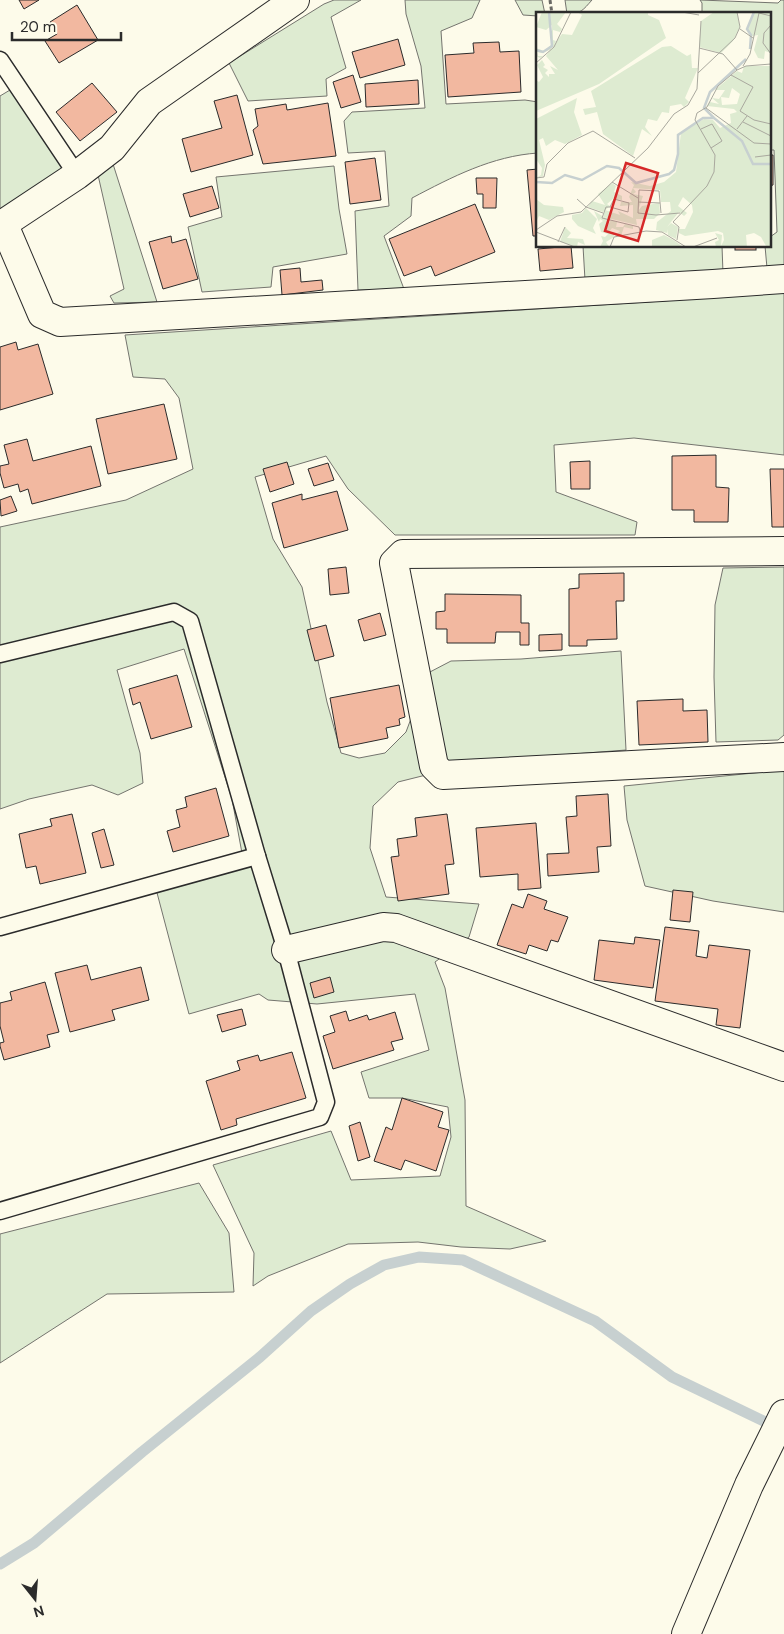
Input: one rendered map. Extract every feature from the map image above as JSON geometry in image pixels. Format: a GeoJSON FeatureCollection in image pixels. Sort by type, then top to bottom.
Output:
{"type":"FeatureCollection","features":[{"type":"Feature","properties":{"kind":"street"},"geometry":{"type":"LineString","coordinates":[[295,0],[149,102],[112,148],[77,175],[2,225],[42,314],[60,322],[784,279]]}},
{"type":"Feature","properties":{"kind":"street"},"geometry":{"type":"LineString","coordinates":[[784,551],[402,554],[394,563],[434,766],[443,776],[784,757]]}},
{"type":"Feature","properties":{"kind":"street"},"geometry":{"type":"LineString","coordinates":[[286,950],[383,928],[396,928],[784,1067]]}},
{"type":"Feature","properties":{"kind":"street"},"geometry":{"type":"LineString","coordinates":[[686,1634],[749,1485],[784,1414]]}},
{"type":"Feature","properties":{"kind":"lane"},"geometry":{"type":"LineString","coordinates":[[0,60],[77,175]]}},
{"type":"Feature","properties":{"kind":"lane"},"geometry":{"type":"LineString","coordinates":[[0,654],[174,612],[190,620],[257,856],[286,950],[326,1102],[320,1117],[0,1211]]}},
{"type":"Feature","properties":{"kind":"lane"},"geometry":{"type":"LineString","coordinates":[[0,927],[257,856]]}},
{"type":"Feature","properties":{"kind":"green space"},"geometry":{"type":"Polygon","coordinates":[[[334,0],[361,0],[331,17],[346,68],[326,79],[327,96],[248,101],[229,63],[324,4],[334,0]]]}},
{"type":"Feature","properties":{"kind":"green space"},"geometry":{"type":"Polygon","coordinates":[[[405,0],[480,0],[472,18],[441,31],[446,104],[525,100],[536,102],[536,153],[505,158],[488,163],[457,175],[412,198],[411,216],[384,236],[404,289],[358,290],[355,211],[389,206],[385,151],[348,153],[344,121],[352,112],[425,108],[421,66],[406,14],[405,0]]]}},
{"type":"Feature","properties":{"kind":"green space"},"geometry":{"type":"Polygon","coordinates":[[[515,0],[542,0],[545,12],[536,12],[536,16],[523,15],[515,0]]]}},
{"type":"Feature","properties":{"kind":"green space"},"geometry":{"type":"Polygon","coordinates":[[[565,0],[592,0],[581,11],[567,12],[565,0]]]}},
{"type":"Feature","properties":{"kind":"green space"},"geometry":{"type":"Polygon","coordinates":[[[700,0],[778,3],[784,0],[784,268],[767,268],[765,248],[772,248],[772,236],[777,232],[774,150],[772,150],[772,12],[702,12],[700,0]]]}},
{"type":"Feature","properties":{"kind":"green space"},"geometry":{"type":"Polygon","coordinates":[[[10,90],[67,173],[0,214],[0,96],[10,90]]]}},
{"type":"Feature","properties":{"kind":"green space"},"geometry":{"type":"Polygon","coordinates":[[[113,164],[157,302],[114,303],[110,296],[124,289],[98,175],[113,164]]]}},
{"type":"Feature","properties":{"kind":"green space"},"geometry":{"type":"Polygon","coordinates":[[[334,166],[347,254],[273,267],[271,287],[202,292],[188,227],[222,217],[216,177],[334,166]]]}},
{"type":"Feature","properties":{"kind":"green space"},"geometry":{"type":"Polygon","coordinates":[[[583,248],[722,248],[723,273],[585,280],[583,248]]]}},
{"type":"Feature","properties":{"kind":"green space"},"geometry":{"type":"Polygon","coordinates":[[[784,291],[784,455],[634,438],[554,445],[556,492],[637,522],[635,535],[395,535],[348,489],[326,456],[255,477],[273,539],[302,587],[327,702],[341,753],[359,758],[385,753],[406,732],[428,673],[451,661],[521,659],[621,651],[626,750],[482,761],[398,782],[373,806],[370,848],[386,897],[479,904],[469,937],[435,962],[445,988],[465,1100],[466,1206],[546,1241],[510,1249],[461,1247],[418,1242],[348,1244],[268,1276],[253,1286],[254,1253],[213,1165],[331,1131],[351,1180],[440,1176],[451,1137],[448,1107],[402,1098],[369,1098],[361,1072],[429,1050],[415,994],[317,1004],[268,1000],[259,994],[189,1014],[156,889],[244,864],[232,799],[184,649],[117,670],[140,753],[143,783],[118,795],[92,785],[29,799],[0,809],[0,527],[126,500],[193,469],[179,398],[165,379],[133,377],[125,335],[663,301],[784,291]]]}},
{"type":"Feature","properties":{"kind":"green space"},"geometry":{"type":"Polygon","coordinates":[[[784,567],[784,735],[778,740],[716,742],[714,677],[715,605],[723,568],[784,567]]]}},
{"type":"Feature","properties":{"kind":"green space"},"geometry":{"type":"Polygon","coordinates":[[[784,770],[784,912],[713,901],[645,886],[627,820],[624,786],[784,770]]]}},
{"type":"Feature","properties":{"kind":"green space"},"geometry":{"type":"Polygon","coordinates":[[[199,1183],[229,1233],[234,1292],[107,1294],[0,1363],[0,1234],[199,1183]]]}},
{"type":"Feature","properties":{"kind":"building"},"geometry":{"type":"Polygon","coordinates":[[[19,0],[39,0],[24,9],[19,0]]]}},
{"type":"Feature","properties":{"kind":"building"},"geometry":{"type":"Polygon","coordinates":[[[77,5],[98,40],[59,63],[45,41],[57,34],[50,22],[77,5]]]}},
{"type":"Feature","properties":{"kind":"building"},"geometry":{"type":"Polygon","coordinates":[[[398,39],[405,65],[360,78],[352,52],[398,39]]]}},
{"type":"Feature","properties":{"kind":"building"},"geometry":{"type":"Polygon","coordinates":[[[499,42],[500,52],[519,51],[521,92],[448,97],[445,55],[474,53],[473,43],[499,42]]]}},
{"type":"Feature","properties":{"kind":"building"},"geometry":{"type":"Polygon","coordinates":[[[353,75],[361,102],[341,108],[333,82],[353,75]]]}},
{"type":"Feature","properties":{"kind":"building"},"geometry":{"type":"Polygon","coordinates":[[[418,80],[419,104],[366,107],[365,84],[418,80]]]}},
{"type":"Feature","properties":{"kind":"building"},"geometry":{"type":"Polygon","coordinates":[[[92,83],[117,112],[80,141],[56,112],[92,83]]]}},
{"type":"Feature","properties":{"kind":"building"},"geometry":{"type":"Polygon","coordinates":[[[237,95],[253,155],[191,172],[182,139],[222,128],[214,101],[237,95]]]}},
{"type":"Feature","properties":{"kind":"building"},"geometry":{"type":"Polygon","coordinates":[[[328,103],[336,156],[263,164],[253,130],[258,126],[255,109],[286,104],[287,110],[328,103]]]}},
{"type":"Feature","properties":{"kind":"building"},"geometry":{"type":"Polygon","coordinates":[[[772,155],[773,155],[772,185],[772,155]]]}},
{"type":"Feature","properties":{"kind":"building"},"geometry":{"type":"Polygon","coordinates":[[[375,158],[381,200],[350,204],[345,162],[375,158]]]}},
{"type":"Feature","properties":{"kind":"building"},"geometry":{"type":"Polygon","coordinates":[[[536,169],[536,236],[533,236],[527,170],[536,169]]]}},
{"type":"Feature","properties":{"kind":"building"},"geometry":{"type":"Polygon","coordinates":[[[476,178],[497,178],[496,208],[483,208],[483,194],[477,194],[476,178]]]}},
{"type":"Feature","properties":{"kind":"building"},"geometry":{"type":"Polygon","coordinates":[[[212,186],[219,208],[190,217],[183,194],[212,186]]]}},
{"type":"Feature","properties":{"kind":"building"},"geometry":{"type":"Polygon","coordinates":[[[475,204],[495,252],[435,276],[431,266],[404,276],[389,239],[475,204]]]}},
{"type":"Feature","properties":{"kind":"building"},"geometry":{"type":"Polygon","coordinates":[[[171,236],[172,243],[186,239],[198,279],[163,289],[149,242],[171,236]]]}},
{"type":"Feature","properties":{"kind":"building"},"geometry":{"type":"Polygon","coordinates":[[[571,248],[573,268],[540,271],[538,249],[571,248]]]}},
{"type":"Feature","properties":{"kind":"building"},"geometry":{"type":"Polygon","coordinates":[[[735,248],[756,248],[756,250],[735,250],[735,248]]]}},
{"type":"Feature","properties":{"kind":"building"},"geometry":{"type":"Polygon","coordinates":[[[300,268],[301,282],[322,280],[323,290],[282,295],[280,270],[300,268]]]}},
{"type":"Feature","properties":{"kind":"building"},"geometry":{"type":"Polygon","coordinates":[[[16,342],[18,350],[38,344],[53,394],[0,410],[0,347],[16,342]]]}},
{"type":"Feature","properties":{"kind":"building"},"geometry":{"type":"Polygon","coordinates":[[[164,404],[177,459],[108,474],[96,419],[164,404]]]}},
{"type":"Feature","properties":{"kind":"building"},"geometry":{"type":"Polygon","coordinates":[[[27,439],[33,461],[91,446],[101,486],[32,504],[28,489],[20,492],[18,484],[4,488],[0,466],[9,464],[4,445],[27,439]]]}},
{"type":"Feature","properties":{"kind":"building"},"geometry":{"type":"Polygon","coordinates":[[[716,455],[716,487],[729,488],[728,522],[694,522],[694,510],[672,510],[672,456],[716,455]]]}},
{"type":"Feature","properties":{"kind":"building"},"geometry":{"type":"Polygon","coordinates":[[[590,461],[590,489],[571,489],[570,462],[590,461]]]}},
{"type":"Feature","properties":{"kind":"building"},"geometry":{"type":"Polygon","coordinates":[[[287,462],[294,484],[270,492],[263,469],[287,462]]]}},
{"type":"Feature","properties":{"kind":"building"},"geometry":{"type":"Polygon","coordinates":[[[328,463],[334,480],[314,486],[308,469],[328,463]]]}},
{"type":"Feature","properties":{"kind":"building"},"geometry":{"type":"Polygon","coordinates":[[[770,469],[784,469],[784,527],[772,527],[770,469]]]}},
{"type":"Feature","properties":{"kind":"building"},"geometry":{"type":"Polygon","coordinates":[[[337,491],[348,530],[284,548],[272,503],[302,494],[302,500],[337,491]]]}},
{"type":"Feature","properties":{"kind":"building"},"geometry":{"type":"Polygon","coordinates":[[[11,496],[17,511],[1,516],[0,500],[11,496]]]}},
{"type":"Feature","properties":{"kind":"building"},"geometry":{"type":"Polygon","coordinates":[[[346,567],[349,593],[330,595],[328,569],[346,567]]]}},
{"type":"Feature","properties":{"kind":"building"},"geometry":{"type":"Polygon","coordinates":[[[624,573],[624,601],[616,601],[617,639],[587,640],[587,646],[569,646],[569,589],[579,588],[579,574],[624,573]]]}},
{"type":"Feature","properties":{"kind":"building"},"geometry":{"type":"Polygon","coordinates":[[[445,594],[521,595],[521,623],[529,623],[529,645],[520,645],[520,632],[496,632],[495,643],[447,643],[447,629],[436,629],[436,612],[445,611],[445,594]]]}},
{"type":"Feature","properties":{"kind":"building"},"geometry":{"type":"Polygon","coordinates":[[[380,613],[386,635],[364,641],[358,620],[380,613]]]}},
{"type":"Feature","properties":{"kind":"building"},"geometry":{"type":"Polygon","coordinates":[[[326,625],[334,656],[315,661],[307,630],[326,625]]]}},
{"type":"Feature","properties":{"kind":"building"},"geometry":{"type":"Polygon","coordinates":[[[562,634],[562,650],[539,651],[539,635],[562,634]]]}},
{"type":"Feature","properties":{"kind":"building"},"geometry":{"type":"Polygon","coordinates":[[[177,675],[192,727],[151,739],[140,702],[133,705],[129,689],[177,675]]]}},
{"type":"Feature","properties":{"kind":"building"},"geometry":{"type":"Polygon","coordinates":[[[399,685],[405,717],[399,719],[400,725],[386,728],[388,738],[339,748],[330,698],[399,685]]]}},
{"type":"Feature","properties":{"kind":"building"},"geometry":{"type":"Polygon","coordinates":[[[683,699],[683,711],[707,710],[708,742],[639,745],[637,701],[683,699]]]}},
{"type":"Feature","properties":{"kind":"building"},"geometry":{"type":"Polygon","coordinates":[[[216,788],[229,836],[173,852],[167,831],[180,827],[176,810],[187,807],[185,797],[216,788]]]}},
{"type":"Feature","properties":{"kind":"building"},"geometry":{"type":"Polygon","coordinates":[[[608,794],[611,846],[597,847],[599,872],[548,876],[547,854],[569,853],[566,817],[577,816],[576,796],[608,794]]]}},
{"type":"Feature","properties":{"kind":"building"},"geometry":{"type":"Polygon","coordinates":[[[72,814],[86,873],[40,884],[36,866],[26,868],[19,834],[52,826],[50,819],[72,814]]]}},
{"type":"Feature","properties":{"kind":"building"},"geometry":{"type":"Polygon","coordinates":[[[447,814],[454,864],[445,865],[449,894],[398,901],[391,857],[399,856],[397,839],[417,836],[415,818],[447,814]]]}},
{"type":"Feature","properties":{"kind":"building"},"geometry":{"type":"Polygon","coordinates":[[[536,823],[541,888],[518,890],[518,874],[480,877],[476,828],[536,823]]]}},
{"type":"Feature","properties":{"kind":"building"},"geometry":{"type":"Polygon","coordinates":[[[104,829],[114,865],[101,868],[92,833],[104,829]]]}},
{"type":"Feature","properties":{"kind":"building"},"geometry":{"type":"Polygon","coordinates":[[[673,890],[693,892],[690,922],[670,920],[673,890]]]}},
{"type":"Feature","properties":{"kind":"building"},"geometry":{"type":"Polygon","coordinates":[[[528,894],[547,901],[544,909],[568,917],[558,942],[551,940],[547,951],[529,945],[526,954],[497,945],[512,904],[523,908],[528,894]]]}},
{"type":"Feature","properties":{"kind":"building"},"geometry":{"type":"Polygon","coordinates":[[[665,927],[699,931],[696,956],[707,958],[709,945],[750,950],[740,1028],[716,1025],[718,1009],[655,1001],[665,927]]]}},
{"type":"Feature","properties":{"kind":"building"},"geometry":{"type":"Polygon","coordinates":[[[635,937],[660,940],[653,988],[594,980],[599,940],[634,944],[635,937]]]}},
{"type":"Feature","properties":{"kind":"building"},"geometry":{"type":"Polygon","coordinates":[[[87,965],[91,980],[141,967],[149,1000],[112,1010],[115,1020],[70,1032],[55,973],[87,965]]]}},
{"type":"Feature","properties":{"kind":"building"},"geometry":{"type":"Polygon","coordinates":[[[330,977],[334,992],[314,998],[310,983],[330,977]]]}},
{"type":"Feature","properties":{"kind":"building"},"geometry":{"type":"Polygon","coordinates":[[[45,982],[59,1032],[47,1035],[50,1047],[4,1060],[0,1046],[0,1043],[4,1042],[0,1026],[0,1003],[12,1000],[10,992],[45,982]]]}},
{"type":"Feature","properties":{"kind":"building"},"geometry":{"type":"Polygon","coordinates":[[[242,1009],[246,1025],[222,1032],[217,1015],[242,1009]]]}},
{"type":"Feature","properties":{"kind":"building"},"geometry":{"type":"Polygon","coordinates":[[[346,1011],[349,1021],[367,1015],[369,1020],[395,1012],[403,1039],[391,1042],[394,1050],[333,1069],[323,1036],[335,1032],[330,1016],[346,1011]]]}},
{"type":"Feature","properties":{"kind":"building"},"geometry":{"type":"Polygon","coordinates":[[[292,1052],[306,1098],[236,1119],[237,1125],[221,1130],[206,1081],[240,1070],[237,1061],[258,1055],[260,1061],[292,1052]]]}},
{"type":"Feature","properties":{"kind":"building"},"geometry":{"type":"Polygon","coordinates":[[[402,1098],[443,1112],[438,1127],[449,1130],[436,1171],[405,1160],[401,1170],[374,1161],[386,1127],[392,1130],[402,1098]]]}},
{"type":"Feature","properties":{"kind":"building"},"geometry":{"type":"Polygon","coordinates":[[[360,1122],[370,1157],[358,1161],[349,1126],[360,1122]]]}},
{"type":"Feature","properties":{"kind":"waterway"},"geometry":{"type":"LineString","coordinates":[[0,1564],[34,1543],[142,1452],[260,1357],[311,1311],[350,1284],[384,1265],[419,1257],[463,1260],[595,1321],[672,1377],[778,1428]]}}]}
